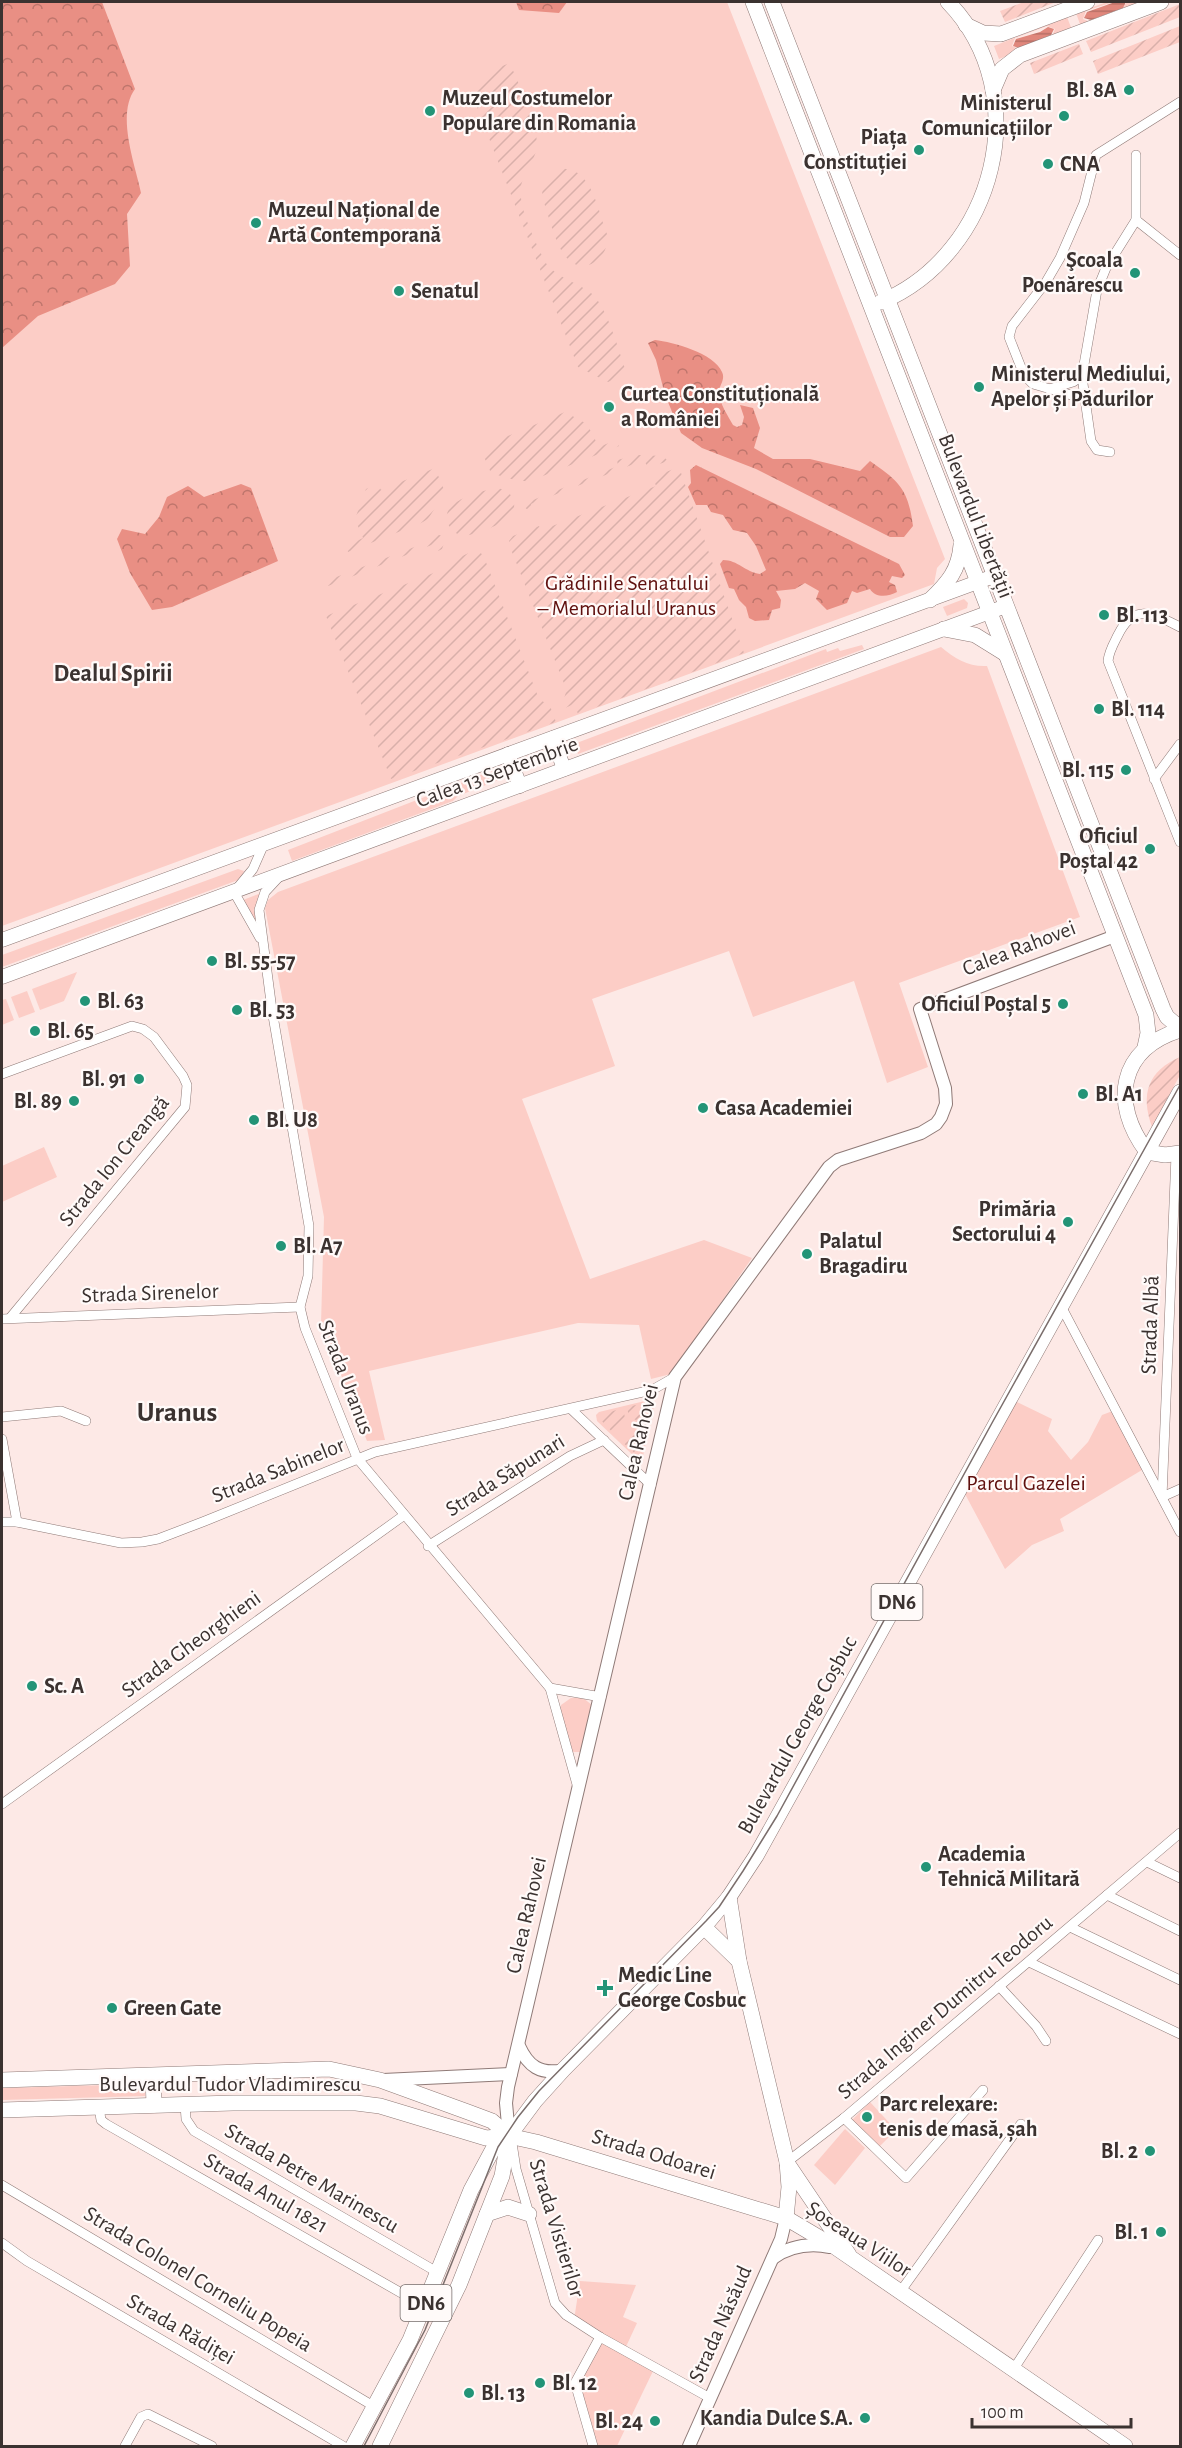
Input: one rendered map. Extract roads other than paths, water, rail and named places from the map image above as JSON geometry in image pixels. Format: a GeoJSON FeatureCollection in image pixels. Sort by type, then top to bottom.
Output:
{"type":"FeatureCollection","features":[{"type":"Feature","properties":{"kind":"main road","name":"Bulevardul Libertății"},"geometry":{"type":"LineString","coordinates":[[753,2],[1146,1015],[1148,1033],[1145,1047]]}},
{"type":"Feature","properties":{"kind":"main road","name":"Bulevardul Libertății"},"geometry":{"type":"LineString","coordinates":[[772,2],[1163,1009],[1167,1017],[1180,1029]]}},
{"type":"Feature","properties":{"kind":"main road"},"geometry":{"type":"LineString","coordinates":[[872,305],[909,287],[936,266],[957,243],[974,216],[988,183],[994,158],[996,119],[993,90],[982,56],[966,25],[948,2]]}},
{"type":"Feature","properties":{"kind":"main road"},"geometry":{"type":"LineString","coordinates":[[966,25],[983,33],[1001,34],[1087,2]]}},
{"type":"Feature","properties":{"kind":"main road"},"geometry":{"type":"LineString","coordinates":[[993,90],[1002,69],[1020,55],[1161,2]]}},
{"type":"Feature","properties":{"kind":"main road"},"geometry":{"type":"LineString","coordinates":[[930,600],[950,580],[956,569],[961,542]]}},
{"type":"Feature","properties":{"kind":"main road","name":"Calea 13 Septembrie"},"geometry":{"type":"LineString","coordinates":[[2,940],[994,576]]}},
{"type":"Feature","properties":{"kind":"main road","name":"Calea 13 Septembrie"},"geometry":{"type":"LineString","coordinates":[[2,977],[1006,606]]}},
{"type":"Feature","properties":{"kind":"main road"},"geometry":{"type":"LineString","coordinates":[[944,629],[975,635],[1004,653]]}},
{"type":"Feature","properties":{"kind":"main road"},"geometry":{"type":"LineString","coordinates":[[553,738],[564,769]]}},
{"type":"Feature","properties":{"kind":"main road"},"geometry":{"type":"LineString","coordinates":[[508,754],[520,786]]}},
{"type":"Feature","properties":{"kind":"main road"},"geometry":{"type":"LineString","coordinates":[[1178,1154],[1165,1155],[1147,1152],[1131,1124],[1125,1096],[1127,1077],[1145,1047],[1180,1029]]}},
{"type":"Feature","properties":{"kind":"main road","name":"DN6"},"geometry":{"type":"LineString","coordinates":[[1147,1152],[1180,1092]]}},
{"type":"Feature","properties":{"kind":"main road","name":"Bulevardul George Coșbuc"},"geometry":{"type":"LineString","coordinates":[[509,2136],[563,2070],[704,1927],[729,1897],[777,1819],[1147,1152]]}},
{"type":"Feature","properties":{"kind":"main road","name":"Șoseaua Viilor"},"geometry":{"type":"LineString","coordinates":[[729,1897],[739,1960],[787,2162],[789,2187],[786,2218],[835,2247],[1125,2446]]}},
{"type":"Feature","properties":{"kind":"main road"},"geometry":{"type":"LineString","coordinates":[[704,1927],[739,1960]]}},
{"type":"Feature","properties":{"kind":"main road","name":"Bulevardul Tudor Vladimirescu"},"geometry":{"type":"LineString","coordinates":[[2,2080],[329,2069],[380,2080],[492,2121],[509,2136]]}},
{"type":"Feature","properties":{"kind":"main road"},"geometry":{"type":"LineString","coordinates":[[153,2076],[154,2105]]}},
{"type":"Feature","properties":{"kind":"main road","name":"Bulevardul Tudor Vladimirescu"},"geometry":{"type":"LineString","coordinates":[[2,2110],[185,2104],[356,2103],[380,2106],[486,2138],[509,2136]]}},
{"type":"Feature","properties":{"kind":"main road","name":"DN6"},"geometry":{"type":"LineString","coordinates":[[353,2446],[410,2340],[480,2171],[493,2149],[509,2136]]}},
{"type":"Feature","properties":{"kind":"main road","name":"Calea Rahovei"},"geometry":{"type":"LineString","coordinates":[[380,2446],[446,2314],[502,2176],[509,2136]]}},
{"type":"Feature","properties":{"kind":"main road","name":"Strada Odoarei"},"geometry":{"type":"LineString","coordinates":[[509,2136],[528,2139],[786,2218]]}},
{"type":"Feature","properties":{"kind":"main road"},"geometry":{"type":"LineString","coordinates":[[787,2162],[852,2260]]}},
{"type":"Feature","properties":{"kind":"main road"},"geometry":{"type":"LineString","coordinates":[[487,2214],[508,2207],[529,2214]]}},
{"type":"Feature","properties":{"kind":"street"},"geometry":{"type":"LineString","coordinates":[[1085,399],[1046,390],[1033,384],[1024,375],[1010,342],[1012,326],[1046,282],[1060,258],[1084,203],[1096,154],[1180,102]]}},
{"type":"Feature","properties":{"kind":"street"},"geometry":{"type":"LineString","coordinates":[[1110,452],[1097,450],[1091,441],[1082,376],[1097,290],[1107,268],[1136,220],[1136,155]]}},
{"type":"Feature","properties":{"kind":"street"},"geometry":{"type":"LineString","coordinates":[[1136,220],[1180,255]]}},
{"type":"Feature","properties":{"kind":"street"},"geometry":{"type":"LineString","coordinates":[[1046,390],[1058,388],[1082,376]]}},
{"type":"Feature","properties":{"kind":"street"},"geometry":{"type":"LineString","coordinates":[[1179,624],[1157,616],[1139,614],[1131,616],[1124,623],[1108,655],[1109,666],[1180,842]]}},
{"type":"Feature","properties":{"kind":"street"},"geometry":{"type":"LineString","coordinates":[[1154,779],[1180,744]]}},
{"type":"Feature","properties":{"kind":"street"},"geometry":{"type":"LineString","coordinates":[[234,891],[253,869],[264,844]]}},
{"type":"Feature","properties":{"kind":"street","name":"Strada Uranus"},"geometry":{"type":"LineString","coordinates":[[284,874],[268,886],[259,910],[262,942],[309,1226],[308,1276],[300,1307],[305,1328],[357,1458],[428,1546],[550,1688],[578,1790]]}},
{"type":"Feature","properties":{"kind":"street","name":"Strada Uranus"},"geometry":{"type":"LineString","coordinates":[[234,891],[262,942]]}},
{"type":"Feature","properties":{"kind":"street","name":"Calea Rahovei"},"geometry":{"type":"LineString","coordinates":[[509,2136],[506,2103],[511,2074],[675,1377],[829,1167],[838,1160],[929,1129],[941,1117],[946,1104],[945,1088],[920,1009],[1115,936]]}},
{"type":"Feature","properties":{"kind":"street","name":"Strada Ion Creangă"},"geometry":{"type":"LineString","coordinates":[[2,1074],[132,1026],[148,1031],[159,1041],[187,1085],[185,1107],[153,1148],[6,1319]]}},
{"type":"Feature","properties":{"kind":"street","name":"Strada Albă"},"geometry":{"type":"LineString","coordinates":[[1162,1497],[1178,1154]]}},
{"type":"Feature","properties":{"kind":"street"},"geometry":{"type":"LineString","coordinates":[[1061,1306],[1180,1532]]}},
{"type":"Feature","properties":{"kind":"street","name":"Strada Sirenelor"},"geometry":{"type":"LineString","coordinates":[[6,1319],[300,1307]]}},
{"type":"Feature","properties":{"kind":"street","name":"Strada Sabinelor"},"geometry":{"type":"LineString","coordinates":[[2,1522],[16,1522],[121,1543],[158,1539],[357,1458],[414,1441],[652,1390],[675,1377]]}},
{"type":"Feature","properties":{"kind":"street"},"geometry":{"type":"LineString","coordinates":[[571,1408],[651,1485]]}},
{"type":"Feature","properties":{"kind":"street"},"geometry":{"type":"LineString","coordinates":[[2,1417],[61,1411],[86,1421]]}},
{"type":"Feature","properties":{"kind":"street"},"geometry":{"type":"LineString","coordinates":[[2,1439],[16,1522]]}},
{"type":"Feature","properties":{"kind":"street","name":"Strada Săpunari"},"geometry":{"type":"LineString","coordinates":[[428,1546],[570,1456],[604,1440]]}},
{"type":"Feature","properties":{"kind":"street"},"geometry":{"type":"LineString","coordinates":[[1162,1497],[1180,1489]]}},
{"type":"Feature","properties":{"kind":"street","name":"Strada Gheorghieni"},"geometry":{"type":"LineString","coordinates":[[2,1803],[403,1516]]}},
{"type":"Feature","properties":{"kind":"street"},"geometry":{"type":"LineString","coordinates":[[550,1688],[601,1697]]}},
{"type":"Feature","properties":{"kind":"street","name":"Strada Inginer Dumitru Teodoru"},"geometry":{"type":"LineString","coordinates":[[787,2162],[844,2118],[1180,1833]]}},
{"type":"Feature","properties":{"kind":"street"},"geometry":{"type":"LineString","coordinates":[[1147,1862],[1180,1878]]}},
{"type":"Feature","properties":{"kind":"street"},"geometry":{"type":"LineString","coordinates":[[1107,1895],[1180,1931]]}},
{"type":"Feature","properties":{"kind":"street"},"geometry":{"type":"LineString","coordinates":[[1070,1927],[1180,1980]]}},
{"type":"Feature","properties":{"kind":"street"},"geometry":{"type":"LineString","coordinates":[[1029,1962],[1180,2033]]}},
{"type":"Feature","properties":{"kind":"street"},"geometry":{"type":"LineString","coordinates":[[999,1986],[1036,2026],[1046,2041]]}},
{"type":"Feature","properties":{"kind":"street"},"geometry":{"type":"LineString","coordinates":[[519,2046],[525,2059],[535,2068],[546,2072],[563,2070]]}},
{"type":"Feature","properties":{"kind":"street"},"geometry":{"type":"LineString","coordinates":[[380,2080],[511,2074]]}},
{"type":"Feature","properties":{"kind":"street"},"geometry":{"type":"LineString","coordinates":[[844,2118],[906,2178],[983,2090]]}},
{"type":"Feature","properties":{"kind":"street","name":"Strada Petre Marinescu"},"geometry":{"type":"LineString","coordinates":[[185,2104],[186,2119],[194,2131],[437,2272]]}},
{"type":"Feature","properties":{"kind":"street","name":"Strada Anul 1821"},"geometry":{"type":"LineString","coordinates":[[99,2107],[101,2120],[106,2124],[424,2306]]}},
{"type":"Feature","properties":{"kind":"street"},"geometry":{"type":"LineString","coordinates":[[900,2292],[1021,2124]]}},
{"type":"Feature","properties":{"kind":"street","name":"Strada Vistierilor"},"geometry":{"type":"LineString","coordinates":[[509,2136],[555,2303],[566,2315],[600,2337],[710,2398]]}},
{"type":"Feature","properties":{"kind":"street","name":"Strada Colonel Corneliu Popeia"},"geometry":{"type":"LineString","coordinates":[[2,2185],[375,2407]]}},
{"type":"Feature","properties":{"kind":"street","name":"Strada Năsăud"},"geometry":{"type":"LineString","coordinates":[[689,2446],[772,2259],[786,2218]]}},
{"type":"Feature","properties":{"kind":"street"},"geometry":{"type":"LineString","coordinates":[[1013,2370],[1098,2240]]}},
{"type":"Feature","properties":{"kind":"street","name":"Strada Rădiței"},"geometry":{"type":"LineString","coordinates":[[2,2243],[27,2261],[343,2446]]}},
{"type":"Feature","properties":{"kind":"street"},"geometry":{"type":"LineString","coordinates":[[772,2259],[786,2250],[804,2245],[835,2247]]}},
{"type":"Feature","properties":{"kind":"street"},"geometry":{"type":"LineString","coordinates":[[593,2446],[574,2383],[600,2337]]}},
{"type":"Feature","properties":{"kind":"street"},"geometry":{"type":"LineString","coordinates":[[125,2446],[141,2417],[148,2414],[212,2446]]}},
{"type":"Feature","properties":{"kind":"tram line"},"geometry":{"type":"LineString","coordinates":[[364,2446],[425,2330],[498,2147],[539,2091],[719,1907],[743,1871],[777,1816],[1180,1085]]}},
{"type":"Feature","properties":{"kind":"place","name":"Bl. 8A"},"geometry":{"type":"Point","coordinates":[1129,90]}},
{"type":"Feature","properties":{"kind":"place","name":"Muzeul Costumelor Populare din Romania"},"geometry":{"type":"Point","coordinates":[430,111]}},
{"type":"Feature","properties":{"kind":"place","name":"Ministerul Comunicațiilor"},"geometry":{"type":"Point","coordinates":[1064,116]}},
{"type":"Feature","properties":{"kind":"place","name":"Piața Constituției"},"geometry":{"type":"Point","coordinates":[919,150]}},
{"type":"Feature","properties":{"kind":"place","name":"CNA"},"geometry":{"type":"Point","coordinates":[1048,164]}},
{"type":"Feature","properties":{"kind":"place","name":"Muzeul Național de Artă Contemporană"},"geometry":{"type":"Point","coordinates":[256,223]}},
{"type":"Feature","properties":{"kind":"place","name":"Şcoala Poenărescu"},"geometry":{"type":"Point","coordinates":[1135,273]}},
{"type":"Feature","properties":{"kind":"place","name":"Senatul"},"geometry":{"type":"Point","coordinates":[399,291]}},
{"type":"Feature","properties":{"kind":"place","name":"Ministerul Mediului, Apelor și Pădurilor"},"geometry":{"type":"Point","coordinates":[979,387]}},
{"type":"Feature","properties":{"kind":"place","name":"Curtea Constituțională a României"},"geometry":{"type":"Point","coordinates":[609,407]}},
{"type":"Feature","properties":{"kind":"place","name":"Bl. 113"},"geometry":{"type":"Point","coordinates":[1104,615]}},
{"type":"Feature","properties":{"kind":"place","name":"Bl. 114"},"geometry":{"type":"Point","coordinates":[1099,709]}},
{"type":"Feature","properties":{"kind":"place","name":"Bl. 115"},"geometry":{"type":"Point","coordinates":[1126,770]}},
{"type":"Feature","properties":{"kind":"place","name":"Oficiul Poștal 42"},"geometry":{"type":"Point","coordinates":[1150,849]}},
{"type":"Feature","properties":{"kind":"place","name":"Bl. 55-57"},"geometry":{"type":"Point","coordinates":[212,961]}},
{"type":"Feature","properties":{"kind":"place","name":"Bl. 63"},"geometry":{"type":"Point","coordinates":[85,1001]}},
{"type":"Feature","properties":{"kind":"place","name":"Oficiul Poștal 5"},"geometry":{"type":"Point","coordinates":[1063,1004]}},
{"type":"Feature","properties":{"kind":"place","name":"Bl. 53"},"geometry":{"type":"Point","coordinates":[237,1010]}},
{"type":"Feature","properties":{"kind":"place","name":"Bl. 65"},"geometry":{"type":"Point","coordinates":[35,1031]}},
{"type":"Feature","properties":{"kind":"place","name":"Bl. 91"},"geometry":{"type":"Point","coordinates":[139,1079]}},
{"type":"Feature","properties":{"kind":"place","name":"Bl. A1"},"geometry":{"type":"Point","coordinates":[1083,1094]}},
{"type":"Feature","properties":{"kind":"place","name":"Bl. 89"},"geometry":{"type":"Point","coordinates":[74,1101]}},
{"type":"Feature","properties":{"kind":"place","name":"Casa Academiei"},"geometry":{"type":"Point","coordinates":[703,1108]}},
{"type":"Feature","properties":{"kind":"place","name":"Bl. U8"},"geometry":{"type":"Point","coordinates":[254,1120]}},
{"type":"Feature","properties":{"kind":"place","name":"Primăria Sectorului 4"},"geometry":{"type":"Point","coordinates":[1068,1222]}},
{"type":"Feature","properties":{"kind":"place","name":"Bl. A7"},"geometry":{"type":"Point","coordinates":[281,1246]}},
{"type":"Feature","properties":{"kind":"place","name":"Palatul Bragadiru"},"geometry":{"type":"Point","coordinates":[807,1254]}},
{"type":"Feature","properties":{"kind":"place","name":"Sc. A"},"geometry":{"type":"Point","coordinates":[32,1686]}},
{"type":"Feature","properties":{"kind":"place","name":"Academia Tehnică Militară"},"geometry":{"type":"Point","coordinates":[926,1867]}},
{"type":"Feature","properties":{"kind":"place","name":"Medic Line George Cosbuc"},"geometry":{"type":"Point","coordinates":[605,1988]}},
{"type":"Feature","properties":{"kind":"place","name":"Green Gate"},"geometry":{"type":"Point","coordinates":[112,2008]}},
{"type":"Feature","properties":{"kind":"place","name":"Parc relexare: tenis de masă, șah"},"geometry":{"type":"Point","coordinates":[867,2117]}},
{"type":"Feature","properties":{"kind":"place","name":"Bl. 2"},"geometry":{"type":"Point","coordinates":[1150,2151]}},
{"type":"Feature","properties":{"kind":"place","name":"Bl. 1"},"geometry":{"type":"Point","coordinates":[1161,2232]}},
{"type":"Feature","properties":{"kind":"place","name":"Bl. 12"},"geometry":{"type":"Point","coordinates":[540,2383]}},
{"type":"Feature","properties":{"kind":"place","name":"Bl. 13"},"geometry":{"type":"Point","coordinates":[469,2393]}},
{"type":"Feature","properties":{"kind":"place","name":"Kandia Dulce S.A."},"geometry":{"type":"Point","coordinates":[865,2418]}},
{"type":"Feature","properties":{"kind":"place","name":"Bl. 24"},"geometry":{"type":"Point","coordinates":[655,2421]}},
{"type":"Feature","properties":{"kind":"district","name":"Dealul Spirii"},"geometry":{"type":"Point","coordinates":[113,674]}},
{"type":"Feature","properties":{"kind":"district","name":"Uranus"},"geometry":{"type":"Point","coordinates":[177,1413]}},
{"type":"Feature","properties":{"kind":"park label","name":"Grădinile Senatului – Memorialul Uranus"},"geometry":{"type":"Point","coordinates":[627,596]}},
{"type":"Feature","properties":{"kind":"park label","name":"Parcul Gazelei"},"geometry":{"type":"Point","coordinates":[1026,1483]}}]}
